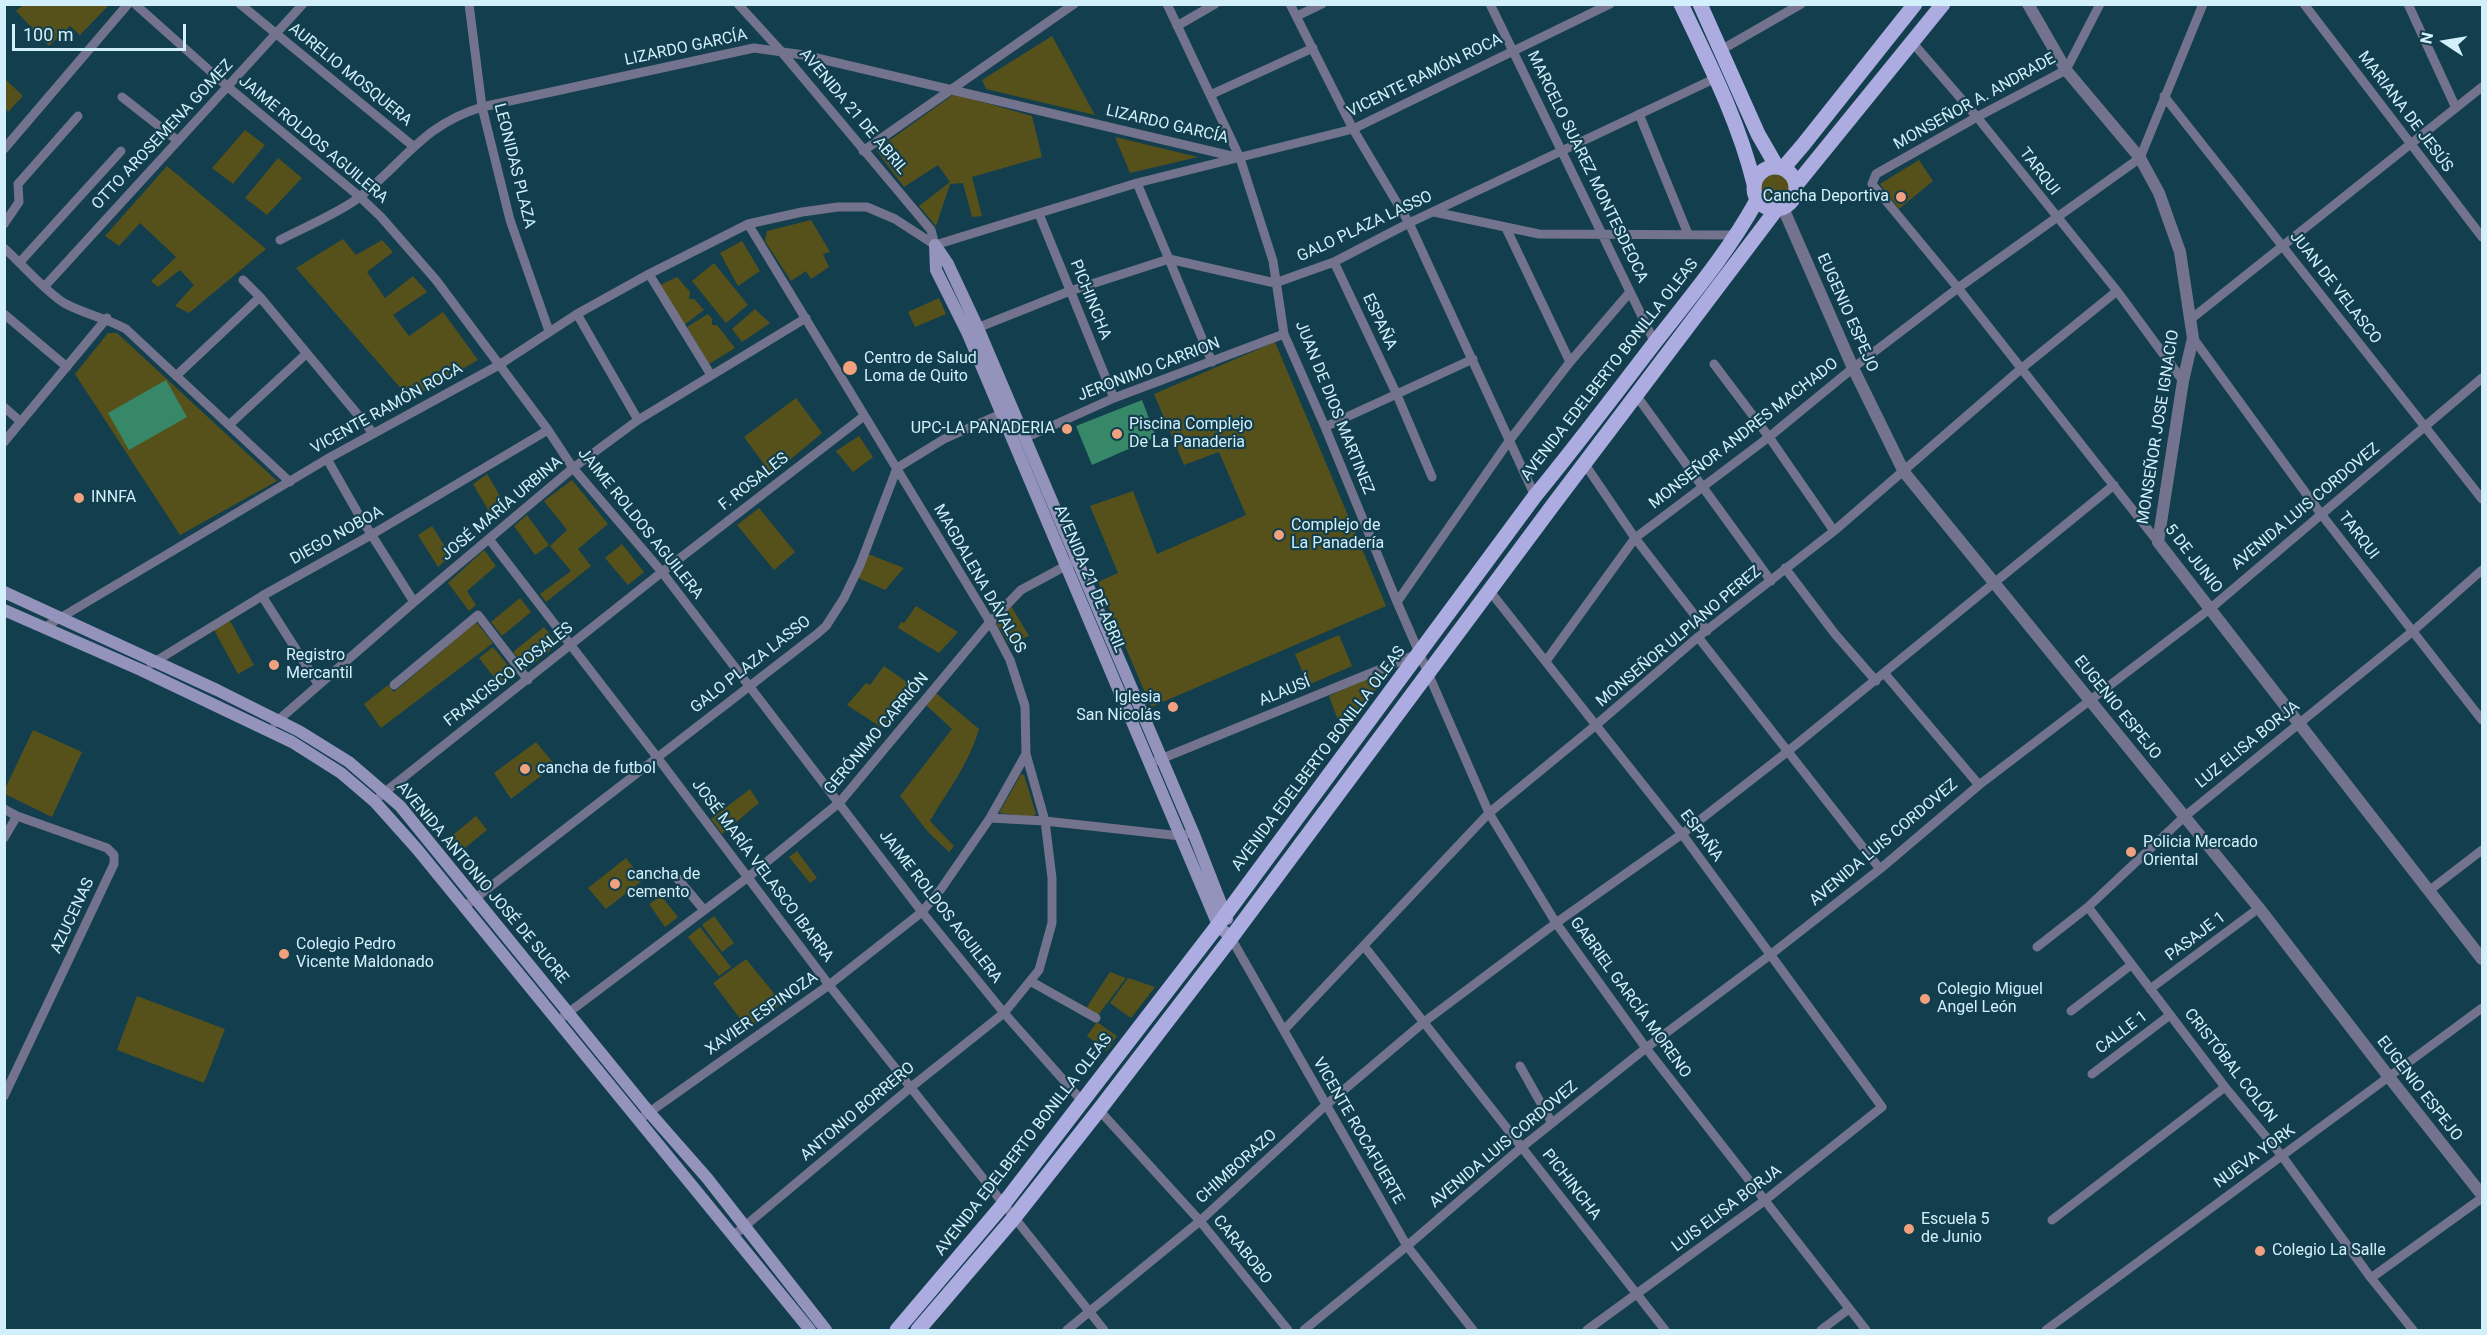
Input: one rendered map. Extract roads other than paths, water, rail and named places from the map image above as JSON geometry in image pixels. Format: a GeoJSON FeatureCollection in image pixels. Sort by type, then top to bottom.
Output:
{"type":"FeatureCollection","features":[{"type":"Feature","properties":{"kind":"main road"},"geometry":{"type":"LineString","coordinates":[[1681,4],[1716,78],[1746,157],[1755,192],[1765,207],[1780,209],[1792,201],[1796,185],[1943,4]]}},
{"type":"Feature","properties":{"kind":"main road"},"geometry":{"type":"LineString","coordinates":[[1700,4],[1764,145],[1779,167],[1791,174],[1796,185]]}},
{"type":"Feature","properties":{"kind":"main road"},"geometry":{"type":"LineString","coordinates":[[1755,192],[1760,173],[1765,169],[1785,166],[1915,4]]}},
{"type":"Feature","properties":{"kind":"main road"},"geometry":{"type":"LineString","coordinates":[[1764,145],[1782,155],[1790,154],[1803,145]]}},
{"type":"Feature","properties":{"kind":"main road"},"geometry":{"type":"LineString","coordinates":[[1739,231],[1746,188],[1746,157]]}},
{"type":"Feature","properties":{"kind":"main road","name":"AVENIDA EDELBERTO BONILLA OLEAS"},"geometry":{"type":"LineString","coordinates":[[897,1330],[1002,1206],[1222,919],[1535,496],[1574,450],[1739,231],[1755,192]]}},
{"type":"Feature","properties":{"kind":"main road","name":"AVENIDA EDELBERTO BONILLA OLEAS"},"geometry":{"type":"LineString","coordinates":[[918,1330],[1013,1219],[1099,1110],[1231,938],[1584,463],[1780,209]]}},
{"type":"Feature","properties":{"kind":"main road","name":"AVENIDA 21 DE ABRIL"},"geometry":{"type":"LineString","coordinates":[[935,245],[948,264],[973,330],[1222,919]]}},
{"type":"Feature","properties":{"kind":"main road","name":"AVENIDA 21 DE ABRIL"},"geometry":{"type":"LineString","coordinates":[[1007,411],[1025,438],[1072,563]]}},
{"type":"Feature","properties":{"kind":"main road","name":"AVENIDA ANTONIO JOSÉ DE SUCRE"},"geometry":{"type":"LineString","coordinates":[[5,595],[59,617],[300,730],[349,762],[384,791],[400,806],[649,1112],[707,1178],[743,1227],[826,1330]]}},
{"type":"Feature","properties":{"kind":"main road","name":"AVENIDA ANTONIO JOSÉ DE SUCRE"},"geometry":{"type":"LineString","coordinates":[[4,610],[141,670],[268,730],[341,773],[375,802],[417,849],[810,1330]]}},
{"type":"Feature","properties":{"kind":"main road"},"geometry":{"type":"LineString","coordinates":[[1222,919],[1231,938]]}},
{"type":"Feature","properties":{"kind":"street"},"geometry":{"type":"LineString","coordinates":[[4,148],[128,4]]}},
{"type":"Feature","properties":{"kind":"street","name":"JAIME ROLDOS AGUILERA"},"geometry":{"type":"LineString","coordinates":[[135,4],[228,87],[360,197],[381,217],[436,280],[548,430],[573,468],[662,572],[922,912],[1004,1013],[1082,1101]]}},
{"type":"Feature","properties":{"kind":"street","name":"AURELIO MOSQUERA"},"geometry":{"type":"LineString","coordinates":[[240,4],[413,146]]}},
{"type":"Feature","properties":{"kind":"street","name":"OTTO AROSEMENA GOMEZ"},"geometry":{"type":"LineString","coordinates":[[45,286],[303,4]]}},
{"type":"Feature","properties":{"kind":"street","name":"LEONIDAS PLAZA"},"geometry":{"type":"LineString","coordinates":[[469,4],[482,107],[510,220],[549,331]]}},
{"type":"Feature","properties":{"kind":"street","name":"JUAN DE DIOS MARTINEZ"},"geometry":{"type":"LineString","coordinates":[[1167,4],[1240,158],[1272,261],[1284,334],[1325,427],[1396,602],[1420,653]]}},
{"type":"Feature","properties":{"kind":"street"},"geometry":{"type":"LineString","coordinates":[[1177,26],[1215,4]]}},
{"type":"Feature","properties":{"kind":"street"},"geometry":{"type":"LineString","coordinates":[[1290,4],[1353,129],[1409,223],[1535,496]]}},
{"type":"Feature","properties":{"kind":"street"},"geometry":{"type":"LineString","coordinates":[[1297,16],[1322,4]]}},
{"type":"Feature","properties":{"kind":"street","name":"MARCELO SUAREZ MONTESDEOCA"},"geometry":{"type":"LineString","coordinates":[[1490,4],[1514,50],[1560,152],[1655,343]]}},
{"type":"Feature","properties":{"kind":"street","name":"VICENTE RAMÓN ROCA"},"geometry":{"type":"LineString","coordinates":[[45,627],[327,459],[498,365],[577,314],[649,274],[748,224],[802,212],[838,207],[867,207],[883,212],[935,245],[1137,183],[1353,129],[1610,4]]}},
{"type":"Feature","properties":{"kind":"street"},"geometry":{"type":"LineString","coordinates":[[1721,50],[1801,4]]}},
{"type":"Feature","properties":{"kind":"street","name":"MONSEÑOR JOSE IGNACIO"},"geometry":{"type":"LineString","coordinates":[[2028,4],[2066,70],[2140,158],[2159,194],[2180,252],[2193,338],[2183,381],[2158,542]]}},
{"type":"Feature","properties":{"kind":"street","name":"MONSEÑOR A. ANDRADE"},"geometry":{"type":"LineString","coordinates":[[1872,184],[1875,174],[2066,70],[2100,4]]}},
{"type":"Feature","properties":{"kind":"street"},"geometry":{"type":"LineString","coordinates":[[2140,158],[2203,4]]}},
{"type":"Feature","properties":{"kind":"street","name":"MARIANA DE JESÚS"},"geometry":{"type":"LineString","coordinates":[[2304,4],[2482,237]]}},
{"type":"Feature","properties":{"kind":"street"},"geometry":{"type":"LineString","coordinates":[[2408,4],[2456,108]]}},
{"type":"Feature","properties":{"kind":"street","name":"AVENIDA 21 DE ABRIL"},"geometry":{"type":"LineString","coordinates":[[739,5],[780,50],[931,230],[935,245]]}},
{"type":"Feature","properties":{"kind":"street"},"geometry":{"type":"LineString","coordinates":[[863,151],[1073,5]]}},
{"type":"Feature","properties":{"kind":"street","name":"TARQUI"},"geometry":{"type":"LineString","coordinates":[[1912,42],[1977,117],[2117,291],[2183,381]]}},
{"type":"Feature","properties":{"kind":"street","name":"LIZARDO GARCÍA"},"geometry":{"type":"LineString","coordinates":[[280,240],[360,197],[413,146],[443,122],[482,107],[754,48],[780,50],[953,89],[1240,158]]}},
{"type":"Feature","properties":{"kind":"street"},"geometry":{"type":"LineString","coordinates":[[1210,95],[1313,48]]}},
{"type":"Feature","properties":{"kind":"street","name":"GALO PLAZA LASSO"},"geometry":{"type":"LineString","coordinates":[[1275,283],[1334,262],[1409,223],[1716,78]]}},
{"type":"Feature","properties":{"kind":"street"},"geometry":{"type":"LineString","coordinates":[[2191,319],[2482,87]]}},
{"type":"Feature","properties":{"kind":"street","name":"JUAN DE VELASCO"},"geometry":{"type":"LineString","coordinates":[[2164,96],[2482,499]]}},
{"type":"Feature","properties":{"kind":"street"},"geometry":{"type":"LineString","coordinates":[[122,97],[178,141]]}},
{"type":"Feature","properties":{"kind":"street"},"geometry":{"type":"LineString","coordinates":[[1639,114],[1688,234]]}},
{"type":"Feature","properties":{"kind":"street"},"geometry":{"type":"LineString","coordinates":[[4,224],[20,202],[18,184],[78,116]]}},
{"type":"Feature","properties":{"kind":"street"},"geometry":{"type":"LineString","coordinates":[[20,262],[121,151]]}},
{"type":"Feature","properties":{"kind":"street","name":"MONSEÑOR ANDRES MACHADO"},"geometry":{"type":"LineString","coordinates":[[1546,661],[1635,538],[1769,437],[1853,368],[1958,288],[2140,158]]}},
{"type":"Feature","properties":{"kind":"street"},"geometry":{"type":"LineString","coordinates":[[1137,183],[1212,362]]}},
{"type":"Feature","properties":{"kind":"street","name":"5 DE JUNIO"},"geometry":{"type":"LineString","coordinates":[[1872,184],[2022,368],[2301,722],[2482,959]]}},
{"type":"Feature","properties":{"kind":"street","name":"EUGENIO ESPEJO"},"geometry":{"type":"LineString","coordinates":[[1780,209],[1904,472],[2259,908],[2482,1196]]}},
{"type":"Feature","properties":{"kind":"street"},"geometry":{"type":"LineString","coordinates":[[1434,212],[1539,234],[1688,234],[1739,231]]}},
{"type":"Feature","properties":{"kind":"street","name":"PICHINCHA"},"geometry":{"type":"LineString","coordinates":[[1039,214],[1114,398]]}},
{"type":"Feature","properties":{"kind":"street","name":"MAGDALENA DÁVALOS"},"geometry":{"type":"LineString","coordinates":[[748,224],[990,622],[1010,660],[1025,705],[1026,754],[1045,820],[1052,878],[1052,922],[1039,970],[1004,1013]]}},
{"type":"Feature","properties":{"kind":"street"},"geometry":{"type":"LineString","coordinates":[[1506,228],[1570,362]]}},
{"type":"Feature","properties":{"kind":"street"},"geometry":{"type":"LineString","coordinates":[[4,248],[66,303],[94,316],[107,318],[126,329],[290,482]]}},
{"type":"Feature","properties":{"kind":"street"},"geometry":{"type":"LineString","coordinates":[[973,330],[1070,291],[1169,259],[1275,283]]}},
{"type":"Feature","properties":{"kind":"street","name":"ESPAÑA"},"geometry":{"type":"LineString","coordinates":[[1334,262],[1397,394],[1432,477]]}},
{"type":"Feature","properties":{"kind":"street"},"geometry":{"type":"LineString","coordinates":[[649,274],[711,375]]}},
{"type":"Feature","properties":{"kind":"street"},"geometry":{"type":"LineString","coordinates":[[243,280],[260,297],[373,433]]}},
{"type":"Feature","properties":{"kind":"street","name":"MONSEÑOR ULPIANO PEREZ"},"geometry":{"type":"LineString","coordinates":[[1284,1030],[1489,813],[1698,637],[1834,531],[2022,368],[2117,291]]}},
{"type":"Feature","properties":{"kind":"street"},"geometry":{"type":"LineString","coordinates":[[1396,602],[1509,441],[1570,362],[1630,292]]}},
{"type":"Feature","properties":{"kind":"street"},"geometry":{"type":"LineString","coordinates":[[176,376],[260,297]]}},
{"type":"Feature","properties":{"kind":"street"},"geometry":{"type":"LineString","coordinates":[[4,314],[67,367]]}},
{"type":"Feature","properties":{"kind":"street"},"geometry":{"type":"LineString","coordinates":[[577,314],[638,420]]}},
{"type":"Feature","properties":{"kind":"street"},"geometry":{"type":"LineString","coordinates":[[4,441],[107,318]]}},
{"type":"Feature","properties":{"kind":"street","name":"JOSÉ MARÍA URBINA"},"geometry":{"type":"LineString","coordinates":[[268,730],[277,719],[573,468],[638,420],[806,318]]}},
{"type":"Feature","properties":{"kind":"street","name":"JERONIMO CARRION"},"geometry":{"type":"LineString","coordinates":[[1025,438],[1114,398],[1284,334]]}},
{"type":"Feature","properties":{"kind":"street","name":"TARQUI"},"geometry":{"type":"LineString","coordinates":[[2193,338],[2321,514],[2482,720]]}},
{"type":"Feature","properties":{"kind":"street"},"geometry":{"type":"LineString","coordinates":[[230,425],[307,353]]}},
{"type":"Feature","properties":{"kind":"street"},"geometry":{"type":"LineString","coordinates":[[1325,427],[1473,359]]}},
{"type":"Feature","properties":{"kind":"street"},"geometry":{"type":"LineString","coordinates":[[1714,364],[1769,437],[1834,531]]}},
{"type":"Feature","properties":{"kind":"street","name":"AVENIDA LUIS CORDOVEZ"},"geometry":{"type":"LineString","coordinates":[[1304,1330],[1407,1246],[1522,1147],[1646,1048],[1880,869],[1978,785],[2211,608],[2482,378]]}},
{"type":"Feature","properties":{"kind":"street"},"geometry":{"type":"LineString","coordinates":[[1636,395],[1771,581]]}},
{"type":"Feature","properties":{"kind":"street"},"geometry":{"type":"LineString","coordinates":[[4,407],[21,422]]}},
{"type":"Feature","properties":{"kind":"street"},"geometry":{"type":"LineString","coordinates":[[897,468],[944,439],[1007,411]]}},
{"type":"Feature","properties":{"kind":"street","name":"F. ROSALES"},"geometry":{"type":"LineString","coordinates":[[662,572],[864,416]]}},
{"type":"Feature","properties":{"kind":"street","name":"DIEGO NOBOA"},"geometry":{"type":"LineString","coordinates":[[141,670],[262,596],[371,535],[548,430]]}},
{"type":"Feature","properties":{"kind":"street"},"geometry":{"type":"LineString","coordinates":[[327,459],[371,535],[414,602]]}},
{"type":"Feature","properties":{"kind":"street"},"geometry":{"type":"LineString","coordinates":[[1584,463],[1635,538],[1707,631]]}},
{"type":"Feature","properties":{"kind":"street","name":"GALO PLAZA LASSO"},"geometry":{"type":"LineString","coordinates":[[464,907],[826,626],[844,598],[860,566],[897,468]]}},
{"type":"Feature","properties":{"kind":"street","name":"CHIMBORAZO"},"geometry":{"type":"LineString","coordinates":[[1067,1330],[1200,1221],[1326,1105],[1424,1022],[1556,922],[1682,834],[1885,674],[2114,485]]}},
{"type":"Feature","properties":{"kind":"street","name":"JOSÉ MARÍA VELASCO IBARRA"},"geometry":{"type":"LineString","coordinates":[[489,539],[829,986],[1002,1206],[1104,1330]]}},
{"type":"Feature","properties":{"kind":"street","name":"GERÓNIMO CARRIÓN"},"geometry":{"type":"LineString","coordinates":[[557,1021],[747,878],[840,802],[990,622],[1021,590],[1072,563]]}},
{"type":"Feature","properties":{"kind":"street"},"geometry":{"type":"LineString","coordinates":[[1785,568],[1835,634],[1876,681]]}},
{"type":"Feature","properties":{"kind":"street","name":"LUZ ELISA BORJA"},"geometry":{"type":"LineString","coordinates":[[2037,947],[2088,907],[2184,817],[2413,631],[2482,570]]}},
{"type":"Feature","properties":{"kind":"street","name":"FRANCISCO ROSALES"},"geometry":{"type":"LineString","coordinates":[[375,802],[384,791],[570,647],[662,572]]}},
{"type":"Feature","properties":{"kind":"street","name":"ESPAÑA"},"geometry":{"type":"LineString","coordinates":[[1489,590],[1682,834],[1882,1107]]}},
{"type":"Feature","properties":{"kind":"street"},"geometry":{"type":"LineString","coordinates":[[262,596],[318,684]]}},
{"type":"Feature","properties":{"kind":"street"},"geometry":{"type":"LineString","coordinates":[[394,685],[478,615],[528,680]]}},
{"type":"Feature","properties":{"kind":"street"},"geometry":{"type":"LineString","coordinates":[[1698,637],[1880,869]]}},
{"type":"Feature","properties":{"kind":"street","name":"GABRIEL GARCÍA MORENO"},"geometry":{"type":"LineString","coordinates":[[1420,653],[1489,813],[1556,922],[1646,1048],[1866,1330]]}},
{"type":"Feature","properties":{"kind":"street","name":"ALAUSÍ"},"geometry":{"type":"LineString","coordinates":[[1156,761],[1420,653]]}},
{"type":"Feature","properties":{"kind":"street"},"geometry":{"type":"LineString","coordinates":[[1885,674],[1978,785]]}},
{"type":"Feature","properties":{"kind":"street","name":"XAVIER ESPINOZA"},"geometry":{"type":"LineString","coordinates":[[638,1121],[829,986],[922,912],[990,818],[1026,754]]}},
{"type":"Feature","properties":{"kind":"street","name":"AZUCENAS"},"geometry":{"type":"LineString","coordinates":[[4,809],[17,816],[107,848],[114,855],[114,864],[5,1091]]}},
{"type":"Feature","properties":{"kind":"street"},"geometry":{"type":"LineString","coordinates":[[4,838],[17,816]]}},
{"type":"Feature","properties":{"kind":"street"},"geometry":{"type":"LineString","coordinates":[[990,818],[1045,820],[1187,834]]}},
{"type":"Feature","properties":{"kind":"street"},"geometry":{"type":"LineString","coordinates":[[2430,890],[2482,850]]}},
{"type":"Feature","properties":{"kind":"street"},"geometry":{"type":"LineString","coordinates":[[677,878],[704,910]]}},
{"type":"Feature","properties":{"kind":"street","name":"CRISTÓBAL COLÓN"},"geometry":{"type":"LineString","coordinates":[[2088,907],[2225,1087],[2282,1156],[2371,1278],[2413,1330]]}},
{"type":"Feature","properties":{"kind":"street","name":"PASAJE 1"},"geometry":{"type":"LineString","coordinates":[[2150,989],[2259,908]]}},
{"type":"Feature","properties":{"kind":"street","name":"VICENTE ROCAFUERTE"},"geometry":{"type":"LineString","coordinates":[[1231,938],[1407,1246],[1473,1330]]}},
{"type":"Feature","properties":{"kind":"street","name":"PICHINCHA"},"geometry":{"type":"LineString","coordinates":[[1364,946],[1665,1330]]}},
{"type":"Feature","properties":{"kind":"street"},"geometry":{"type":"LineString","coordinates":[[2071,1011],[2131,965]]}},
{"type":"Feature","properties":{"kind":"street"},"geometry":{"type":"LineString","coordinates":[[1030,981],[1096,1017]]}},
{"type":"Feature","properties":{"kind":"street","name":"NUEVA YORK"},"geometry":{"type":"LineString","coordinates":[[2053,1329],[2482,1008]]}},
{"type":"Feature","properties":{"kind":"street","name":"ANTONIO BORRERO"},"geometry":{"type":"LineString","coordinates":[[733,1236],[910,1088],[1004,1013]]}},
{"type":"Feature","properties":{"kind":"street","name":"CALLE 1"},"geometry":{"type":"LineString","coordinates":[[2092,1074],[2170,1016]]}},
{"type":"Feature","properties":{"kind":"street"},"geometry":{"type":"LineString","coordinates":[[1520,1066],[1552,1123]]}},
{"type":"Feature","properties":{"kind":"street"},"geometry":{"type":"LineString","coordinates":[[2052,1220],[2225,1087]]}},
{"type":"Feature","properties":{"kind":"street","name":"LUIS ELISA BORJA"},"geometry":{"type":"LineString","coordinates":[[1587,1330],[1764,1201],[1882,1107]]}},
{"type":"Feature","properties":{"kind":"street","name":"CARABOBO"},"geometry":{"type":"LineString","coordinates":[[1099,1110],[1200,1221],[1288,1330]]}},
{"type":"Feature","properties":{"kind":"street"},"geometry":{"type":"LineString","coordinates":[[2371,1278],[2482,1196]]}},
{"type":"Feature","properties":{"kind":"street"},"geometry":{"type":"LineString","coordinates":[[1821,1330],[1850,1309]]}},
{"type":"Feature","properties":{"kind":"place","name":"Cancha Deportiva"},"geometry":{"type":"Point","coordinates":[1901,197]}},
{"type":"Feature","properties":{"kind":"place","name":"Centro de Salud Loma de Quito"},"geometry":{"type":"Point","coordinates":[850,368]}},
{"type":"Feature","properties":{"kind":"place","name":"UPC-LA PANADERIA"},"geometry":{"type":"Point","coordinates":[1067,429]}},
{"type":"Feature","properties":{"kind":"place","name":"Piscina Complejo De La Panaderia"},"geometry":{"type":"Point","coordinates":[1117,434]}},
{"type":"Feature","properties":{"kind":"place","name":"INNFA"},"geometry":{"type":"Point","coordinates":[79,498]}},
{"type":"Feature","properties":{"kind":"place","name":"Complejo de La Panadería"},"geometry":{"type":"Point","coordinates":[1279,535]}},
{"type":"Feature","properties":{"kind":"place","name":"Registro Mercantil"},"geometry":{"type":"Point","coordinates":[274,665]}},
{"type":"Feature","properties":{"kind":"place","name":"Iglesia San Nicolás"},"geometry":{"type":"Point","coordinates":[1173,707]}},
{"type":"Feature","properties":{"kind":"place","name":"cancha de futbol"},"geometry":{"type":"Point","coordinates":[525,769]}},
{"type":"Feature","properties":{"kind":"place","name":"Policia Mercado Oriental"},"geometry":{"type":"Point","coordinates":[2131,852]}},
{"type":"Feature","properties":{"kind":"place","name":"cancha de cemento"},"geometry":{"type":"Point","coordinates":[615,884]}},
{"type":"Feature","properties":{"kind":"place","name":"Colegio Pedro Vicente Maldonado"},"geometry":{"type":"Point","coordinates":[284,954]}},
{"type":"Feature","properties":{"kind":"place","name":"Colegio Miguel Angel León"},"geometry":{"type":"Point","coordinates":[1925,999]}},
{"type":"Feature","properties":{"kind":"place","name":"Escuela 5 de Junio"},"geometry":{"type":"Point","coordinates":[1909,1229]}},
{"type":"Feature","properties":{"kind":"place","name":"Colegio La Salle"},"geometry":{"type":"Point","coordinates":[2260,1251]}}]}
